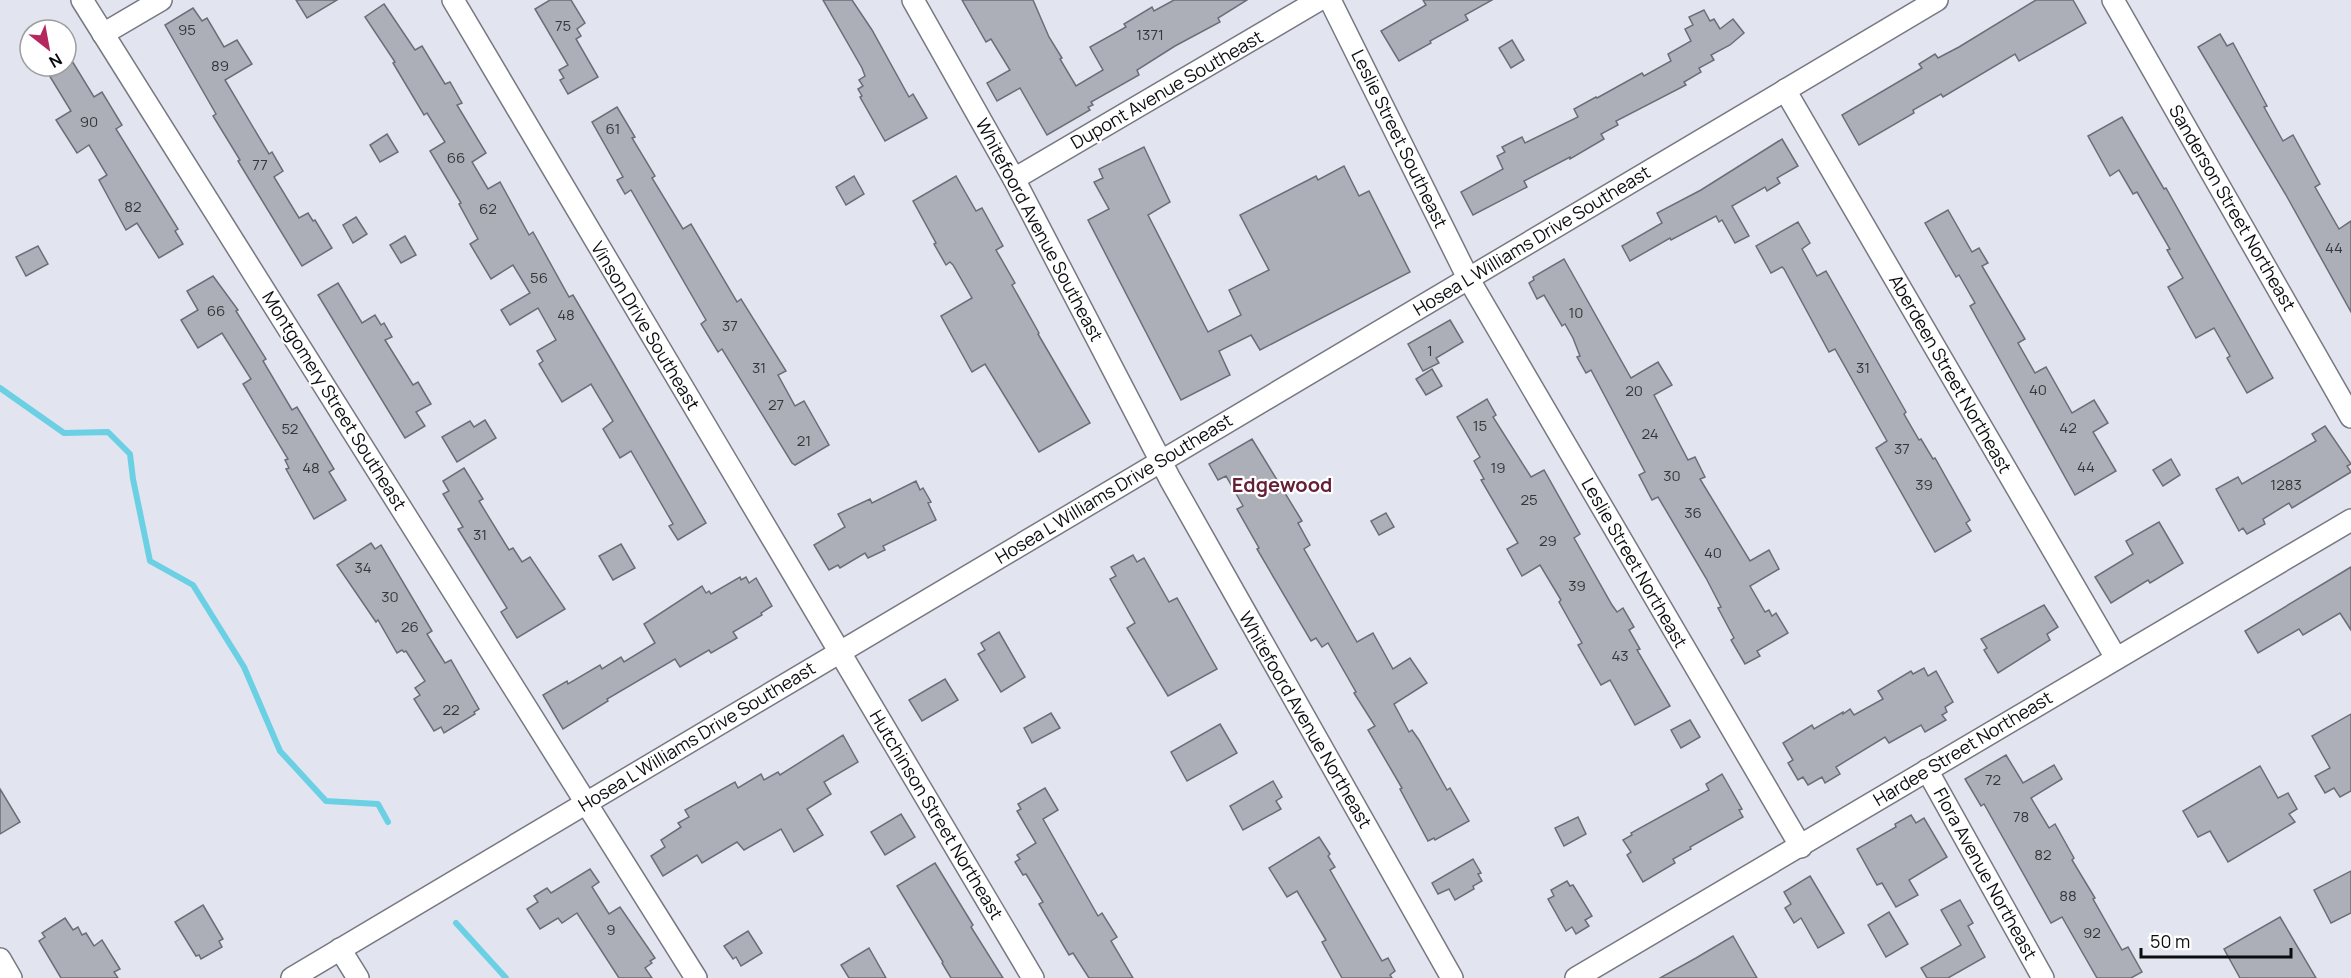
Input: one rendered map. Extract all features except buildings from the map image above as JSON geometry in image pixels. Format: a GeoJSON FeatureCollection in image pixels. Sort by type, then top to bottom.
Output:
{"type":"FeatureCollection","features":[{"type":"Feature","properties":{"kind":"street","name":"Montgomery Street Southeast"},"geometry":{"type":"LineString","coordinates":[[82,0],[696,978]]}},
{"type":"Feature","properties":{"kind":"street"},"geometry":{"type":"LineString","coordinates":[[103,34],[161,0]]}},
{"type":"Feature","properties":{"kind":"street","name":"Vinson Drive Southeast"},"geometry":{"type":"LineString","coordinates":[[453,0],[838,653]]}},
{"type":"Feature","properties":{"kind":"street","name":"Whitefoord Avenue Southeast"},"geometry":{"type":"LineString","coordinates":[[913,0],[1014,179],[1160,462]]}},
{"type":"Feature","properties":{"kind":"street","name":"Dupont Avenue Southeast"},"geometry":{"type":"LineString","coordinates":[[1014,179],[1319,0]]}},
{"type":"Feature","properties":{"kind":"street","name":"Leslie Street Southeast"},"geometry":{"type":"LineString","coordinates":[[1330,0],[1468,279]]}},
{"type":"Feature","properties":{"kind":"street","name":"Hosea L Williams Drive Southeast"},"geometry":{"type":"LineString","coordinates":[[292,978],[1937,0]]}},
{"type":"Feature","properties":{"kind":"street","name":"Sanderson Street Northeast"},"geometry":{"type":"LineString","coordinates":[[2112,0],[2351,417]]}},
{"type":"Feature","properties":{"kind":"street","name":"Aberdeen Street Northeast"},"geometry":{"type":"LineString","coordinates":[[1785,90],[2116,658]]}},
{"type":"Feature","properties":{"kind":"street","name":"Leslie Street Northeast"},"geometry":{"type":"LineString","coordinates":[[1468,279],[1801,847]]}},
{"type":"Feature","properties":{"kind":"street","name":"Whitefoord Avenue Northeast"},"geometry":{"type":"LineString","coordinates":[[1160,462],[1452,978]]}},
{"type":"Feature","properties":{"kind":"street","name":"Hardee Street Northeast"},"geometry":{"type":"LineString","coordinates":[[1576,978],[2351,520]]}},
{"type":"Feature","properties":{"kind":"street","name":"Hutchinson Street Northeast"},"geometry":{"type":"LineString","coordinates":[[838,653],[1033,978]]}},
{"type":"Feature","properties":{"kind":"street","name":"Flora Avenue Northeast"},"geometry":{"type":"LineString","coordinates":[[1927,770],[2043,978]]}},
{"type":"Feature","properties":{"kind":"street"},"geometry":{"type":"LineString","coordinates":[[340,949],[358,978]]}},
{"type":"Feature","properties":{"kind":"street"},"geometry":{"type":"LineString","coordinates":[[0,959],[11,978]]}},
{"type":"Feature","properties":{"kind":"waterway"},"geometry":{"type":"LineString","coordinates":[[0,388],[64,433],[108,432],[130,454],[150,561],[193,585],[244,667],[280,751],[326,801],[378,804],[388,822]]}},
{"type":"Feature","properties":{"kind":"waterway"},"geometry":{"type":"LineString","coordinates":[[456,923],[506,978]]}},
{"type":"Feature","properties":{"kind":"district","name":"Edgewood"},"geometry":{"type":"Point","coordinates":[1282,485]}}]}
